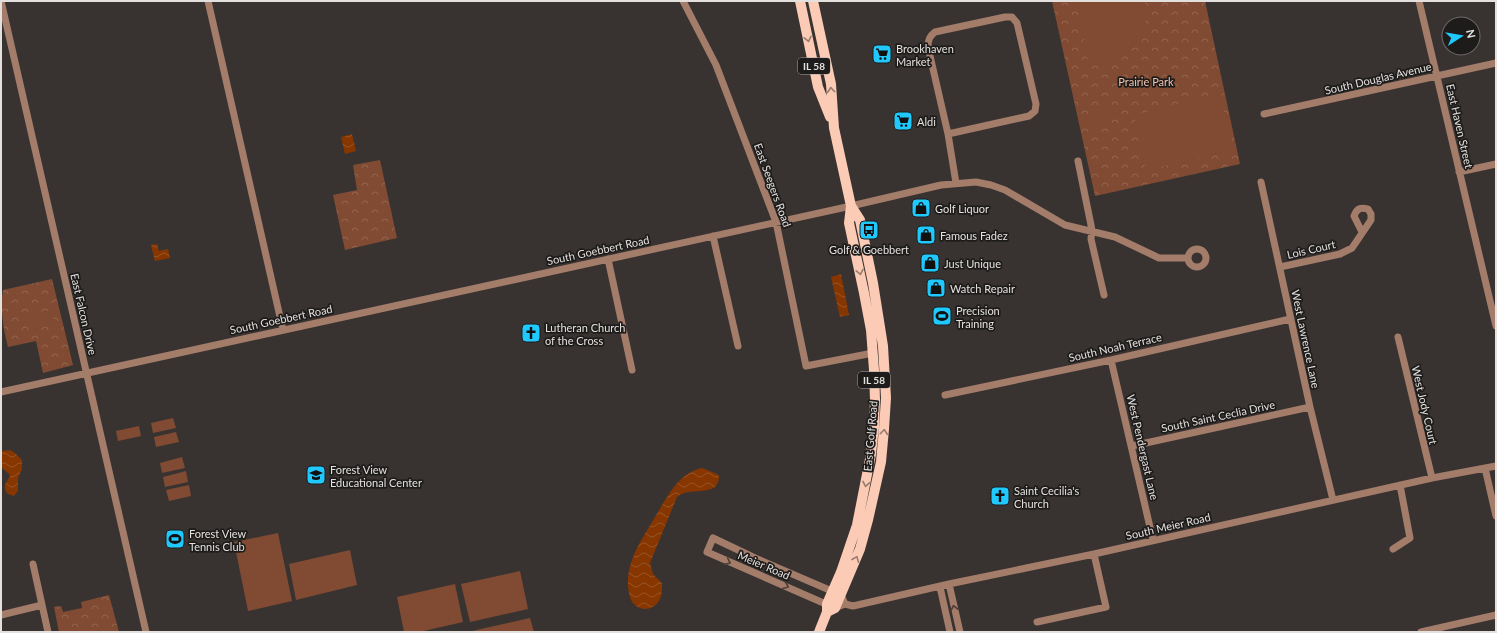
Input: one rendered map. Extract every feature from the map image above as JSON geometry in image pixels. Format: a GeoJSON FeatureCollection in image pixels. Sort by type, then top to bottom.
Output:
{"type":"FeatureCollection","features":[{"type":"Feature","properties":{"kind":"main road","name":"East Golf Road"},"geometry":{"type":"LineString","coordinates":[[800,1],[818,87],[834,128]]}},
{"type":"Feature","properties":{"kind":"main road","name":"East Golf Road"},"geometry":{"type":"LineString","coordinates":[[813,1],[831,84],[834,128],[850,206],[849,223],[864,292],[873,353],[875,400],[874,427],[866,484],[857,525],[841,572],[840,596]]}},
{"type":"Feature","properties":{"kind":"main road","name":"East Golf Road"},"geometry":{"type":"LineString","coordinates":[[819,632],[830,608],[840,596],[860,549],[876,490],[881,462],[884,429],[886,398],[883,346],[874,283],[860,220],[850,206]]}},
{"type":"Feature","properties":{"kind":"street","name":"East Falcon Drive"},"geometry":{"type":"LineString","coordinates":[[1,1],[146,632]]}},
{"type":"Feature","properties":{"kind":"street"},"geometry":{"type":"LineString","coordinates":[[208,1],[283,330]]}},
{"type":"Feature","properties":{"kind":"street","name":"East Seegers Road"},"geometry":{"type":"LineString","coordinates":[[683,1],[716,65],[776,222],[806,366],[873,353]]}},
{"type":"Feature","properties":{"kind":"street","name":"East Haven Street"},"geometry":{"type":"LineString","coordinates":[[1419,1],[1496,326]]}},
{"type":"Feature","properties":{"kind":"street"},"geometry":{"type":"LineString","coordinates":[[948,134],[1029,116],[1035,111],[1036,104],[1017,23],[1012,18],[1005,17],[936,32],[930,36],[928,41],[948,134],[956,182]]}},
{"type":"Feature","properties":{"kind":"street","name":"South Douglas Avenue"},"geometry":{"type":"LineString","coordinates":[[1264,114],[1496,63]]}},
{"type":"Feature","properties":{"kind":"street"},"geometry":{"type":"LineString","coordinates":[[1078,161],[1092,230],[1091,239],[1104,295]]}},
{"type":"Feature","properties":{"kind":"street"},"geometry":{"type":"LineString","coordinates":[[1459,172],[1496,164]]}},
{"type":"Feature","properties":{"kind":"street","name":"South Goebbert Road"},"geometry":{"type":"LineString","coordinates":[[1,392],[956,182],[976,182],[1005,190],[1065,225],[1073,228],[1092,230],[1115,236],[1159,258],[1187,258]]}},
{"type":"Feature","properties":{"kind":"street","name":"West Lawrence Lane"},"geometry":{"type":"LineString","coordinates":[[1261,182],[1290,319],[1333,500]]}},
{"type":"Feature","properties":{"kind":"street","name":"Lois Court"},"geometry":{"type":"LineString","coordinates":[[1280,267],[1346,251],[1352,248],[1362,232]]}},
{"type":"Feature","properties":{"kind":"street"},"geometry":{"type":"LineString","coordinates":[[713,236],[738,346]]}},
{"type":"Feature","properties":{"kind":"street"},"geometry":{"type":"LineString","coordinates":[[608,259],[632,370]]}},
{"type":"Feature","properties":{"kind":"street","name":"South Noah Terrace"},"geometry":{"type":"LineString","coordinates":[[945,395],[1111,360],[1290,319]]}},
{"type":"Feature","properties":{"kind":"street","name":"West Jody Court"},"geometry":{"type":"LineString","coordinates":[[1398,337],[1432,478]]}},
{"type":"Feature","properties":{"kind":"street","name":"West Pendergast Lane"},"geometry":{"type":"LineString","coordinates":[[1111,360],[1153,540]]}},
{"type":"Feature","properties":{"kind":"street","name":"South Saint Ceclia Drive"},"geometry":{"type":"LineString","coordinates":[[1132,446],[1310,407]]}},
{"type":"Feature","properties":{"kind":"street","name":"South Meier Road"},"geometry":{"type":"LineString","coordinates":[[840,596],[853,606],[949,584],[1094,554],[1432,478],[1496,466]]}},
{"type":"Feature","properties":{"kind":"street"},"geometry":{"type":"LineString","coordinates":[[1485,468],[1496,516]]}},
{"type":"Feature","properties":{"kind":"street"},"geometry":{"type":"LineString","coordinates":[[1393,549],[1410,538],[1400,486]]}},
{"type":"Feature","properties":{"kind":"street","name":"Meier Road"},"geometry":{"type":"LineString","coordinates":[[830,608],[707,552],[713,538],[840,596]]}},
{"type":"Feature","properties":{"kind":"street"},"geometry":{"type":"LineString","coordinates":[[1037,622],[1106,607],[1094,554]]}},
{"type":"Feature","properties":{"kind":"street"},"geometry":{"type":"LineString","coordinates":[[33,564],[48,632]]}},
{"type":"Feature","properties":{"kind":"street"},"geometry":{"type":"LineString","coordinates":[[949,584],[960,632]]}},
{"type":"Feature","properties":{"kind":"street"},"geometry":{"type":"LineString","coordinates":[[940,587],[950,632]]}},
{"type":"Feature","properties":{"kind":"street"},"geometry":{"type":"LineString","coordinates":[[1,615],[42,605]]}},
{"type":"Feature","properties":{"kind":"street"},"geometry":{"type":"LineString","coordinates":[[1421,632],[1496,615]]}},
{"type":"Feature","properties":{"kind":"green space","name":"Prairie Park"},"geometry":{"type":"Polygon","coordinates":[[[1052,1],[1205,1],[1240,164],[1095,196],[1052,1]]]}},
{"type":"Feature","properties":{"kind":"green space"},"geometry":{"type":"Polygon","coordinates":[[[1083,1],[1145,1],[1145,26],[1140,37],[1129,51],[1106,63],[1089,66],[1078,8],[1083,1]]]}},
{"type":"Feature","properties":{"kind":"green space"},"geometry":{"type":"Polygon","coordinates":[[[1220,94],[1233,150],[1146,170],[1134,115],[1220,94]]]}},
{"type":"Feature","properties":{"kind":"green space"},"geometry":{"type":"Polygon","coordinates":[[[1111,104],[1115,118],[1091,124],[1088,110],[1111,104]]]}},
{"type":"Feature","properties":{"kind":"green space"},"geometry":{"type":"Polygon","coordinates":[[[380,160],[397,238],[345,250],[333,195],[357,190],[353,165],[380,160]]]}},
{"type":"Feature","properties":{"kind":"green space"},"geometry":{"type":"Polygon","coordinates":[[[52,279],[73,365],[43,373],[36,341],[8,347],[2,318],[2,297],[3,290],[52,279]]]}},
{"type":"Feature","properties":{"kind":"green space"},"geometry":{"type":"Polygon","coordinates":[[[52,310],[55,325],[29,330],[27,315],[52,310]]]}},
{"type":"Feature","properties":{"kind":"green space"},"geometry":{"type":"Polygon","coordinates":[[[173,418],[176,428],[153,433],[151,423],[173,418]]]}},
{"type":"Feature","properties":{"kind":"green space"},"geometry":{"type":"Polygon","coordinates":[[[139,426],[141,436],[118,441],[116,431],[139,426]]]}},
{"type":"Feature","properties":{"kind":"green space"},"geometry":{"type":"Polygon","coordinates":[[[176,432],[179,442],[156,447],[154,437],[176,432]]]}},
{"type":"Feature","properties":{"kind":"green space"},"geometry":{"type":"Polygon","coordinates":[[[182,457],[185,468],[162,473],[160,463],[182,457]]]}},
{"type":"Feature","properties":{"kind":"green space"},"geometry":{"type":"Polygon","coordinates":[[[186,471],[188,482],[165,487],[163,477],[186,471]]]}},
{"type":"Feature","properties":{"kind":"green space"},"geometry":{"type":"Polygon","coordinates":[[[189,485],[191,496],[169,501],[166,490],[189,485]]]}},
{"type":"Feature","properties":{"kind":"green space"},"geometry":{"type":"Polygon","coordinates":[[[278,533],[292,601],[248,611],[234,542],[278,533]]]}},
{"type":"Feature","properties":{"kind":"green space"},"geometry":{"type":"Polygon","coordinates":[[[350,550],[357,585],[296,600],[289,564],[350,550]]]}},
{"type":"Feature","properties":{"kind":"green space"},"geometry":{"type":"Polygon","coordinates":[[[520,571],[528,609],[470,622],[461,584],[520,571]]]}},
{"type":"Feature","properties":{"kind":"green space"},"geometry":{"type":"Polygon","coordinates":[[[455,584],[463,622],[419,632],[404,632],[397,597],[455,584]]]}},
{"type":"Feature","properties":{"kind":"green space"},"geometry":{"type":"Polygon","coordinates":[[[109,595],[119,632],[59,632],[54,607],[61,606],[63,612],[82,608],[81,602],[109,595]]]}},
{"type":"Feature","properties":{"kind":"green space"},"geometry":{"type":"Polygon","coordinates":[[[530,618],[534,632],[472,631],[530,618]]]}},
{"type":"Feature","properties":{"kind":"water"},"geometry":{"type":"Polygon","coordinates":[[[352,134],[356,151],[345,154],[341,137],[352,134]]]}},
{"type":"Feature","properties":{"kind":"water"},"geometry":{"type":"Polygon","coordinates":[[[157,244],[159,251],[168,249],[170,258],[155,261],[151,245],[157,244]]]}},
{"type":"Feature","properties":{"kind":"water"},"geometry":{"type":"Polygon","coordinates":[[[841,274],[849,315],[840,317],[831,277],[841,274]]]}},
{"type":"Feature","properties":{"kind":"water"},"geometry":{"type":"Polygon","coordinates":[[[10,450],[22,460],[22,469],[18,478],[18,491],[14,496],[8,494],[5,489],[5,484],[10,475],[1,467],[1,451],[10,450]]]}},
{"type":"Feature","properties":{"kind":"water"},"geometry":{"type":"Polygon","coordinates":[[[702,468],[717,474],[719,476],[718,483],[709,490],[689,492],[677,497],[650,563],[653,574],[662,583],[661,597],[656,605],[652,607],[647,609],[639,608],[632,602],[628,586],[628,574],[635,553],[666,498],[676,485],[687,474],[702,468]]]}},
{"type":"Feature","properties":{"kind":"place","name":"Brookhaven Market"},"geometry":{"type":"Point","coordinates":[882,54]}},
{"type":"Feature","properties":{"kind":"place","name":"Aldi"},"geometry":{"type":"Point","coordinates":[903,121]}},
{"type":"Feature","properties":{"kind":"place","name":"Golf Liquor"},"geometry":{"type":"Point","coordinates":[921,208]}},
{"type":"Feature","properties":{"kind":"place","name":"Golf & Goebbert"},"geometry":{"type":"Point","coordinates":[869,230]}},
{"type":"Feature","properties":{"kind":"place","name":"Famous Fadez"},"geometry":{"type":"Point","coordinates":[926,235]}},
{"type":"Feature","properties":{"kind":"place","name":"Just Unique"},"geometry":{"type":"Point","coordinates":[930,263]}},
{"type":"Feature","properties":{"kind":"place","name":"Watch Repair"},"geometry":{"type":"Point","coordinates":[936,288]}},
{"type":"Feature","properties":{"kind":"place","name":"Precision Training"},"geometry":{"type":"Point","coordinates":[942,316]}},
{"type":"Feature","properties":{"kind":"place","name":"Lutheran Church of the Cross"},"geometry":{"type":"Point","coordinates":[531,333]}},
{"type":"Feature","properties":{"kind":"place","name":"Forest View Educational Center"},"geometry":{"type":"Point","coordinates":[316,475]}},
{"type":"Feature","properties":{"kind":"place","name":"Saint Cecilia's Church"},"geometry":{"type":"Point","coordinates":[1000,496]}},
{"type":"Feature","properties":{"kind":"place","name":"Forest View Tennis Club"},"geometry":{"type":"Point","coordinates":[175,539]}}]}
